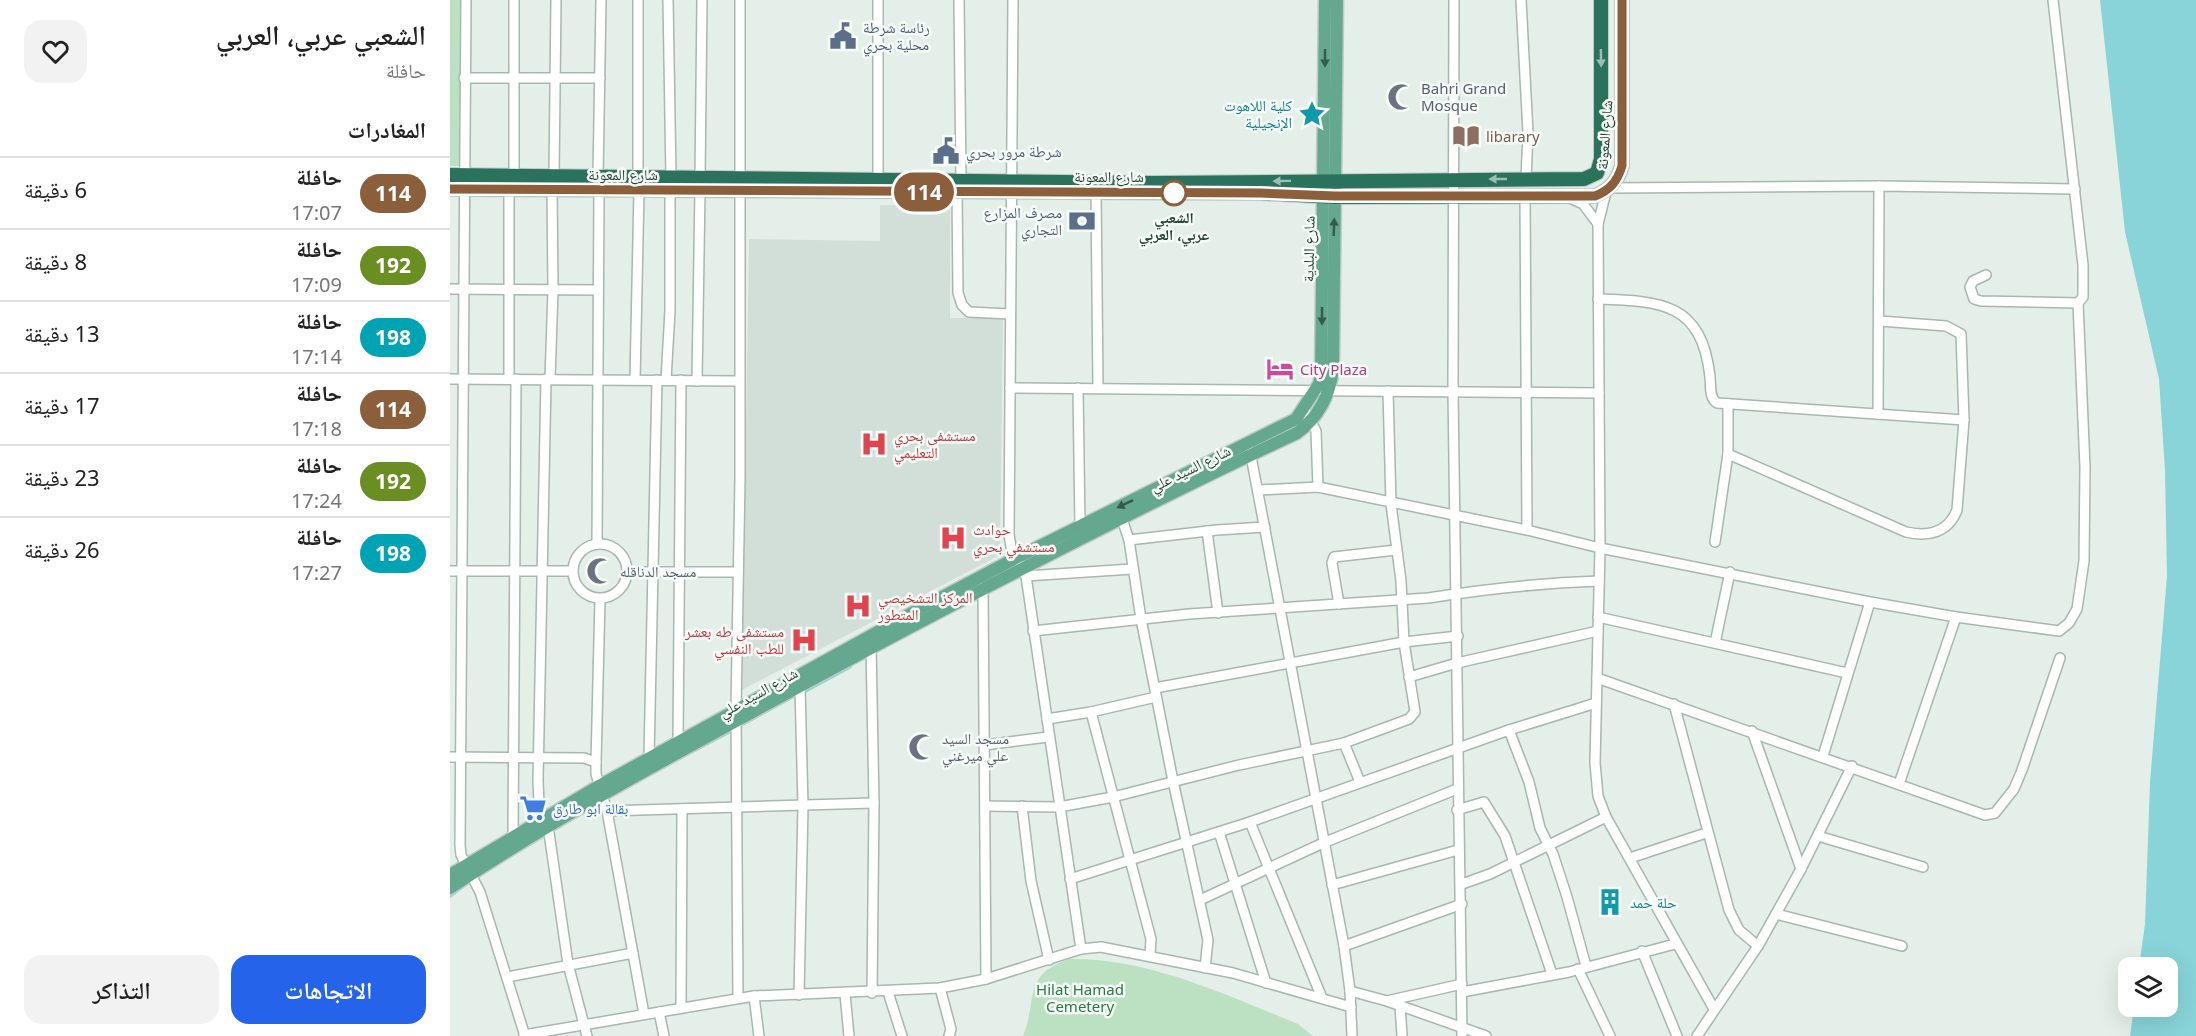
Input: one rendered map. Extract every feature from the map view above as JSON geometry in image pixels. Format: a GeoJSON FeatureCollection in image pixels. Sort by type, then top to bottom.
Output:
{"type":"FeatureCollection","features":[{"type":"Feature","properties":{"kind":"highway","name":"شارع المعونة"},"geometry":{"type":"LineString","coordinates":[[1012,187],[1329,180],[1584,179],[1593,176],[1600,168],[1601,0]]}},
{"type":"Feature","properties":{"kind":"highway","name":"شارع المعونة"},"geometry":{"type":"LineString","coordinates":[[460,180],[509,189],[553,183],[598,183],[959,186],[1096,192],[1329,196],[1595,196],[1608,190],[1619,176],[1622,166],[1622,0]]}},
{"type":"Feature","properties":{"kind":"highway","name":"شارع المعونة"},"geometry":{"type":"LineString","coordinates":[[450,189],[460,180],[514,176],[553,183]]}},
{"type":"Feature","properties":{"kind":"highway","name":"شارع المعونة"},"geometry":{"type":"LineString","coordinates":[[740,184],[878,180],[959,186]]}},
{"type":"Feature","properties":{"kind":"main road","name":"شارع البلدية"},"geometry":{"type":"LineString","coordinates":[[1316,390],[1321,376],[1329,196],[1325,0]]}},
{"type":"Feature","properties":{"kind":"main road","name":"شارع البلدية"},"geometry":{"type":"LineString","coordinates":[[1329,180],[1336,0]]}},
{"type":"Feature","properties":{"kind":"main road","name":"شارع البلدية"},"geometry":{"type":"LineString","coordinates":[[1327,265],[1334,368],[1330,390]]}},
{"type":"Feature","properties":{"kind":"main road","name":"شارع السيد علي"},"geometry":{"type":"LineString","coordinates":[[450,875],[469,869],[601,791],[871,643],[1122,519],[1250,450],[1288,425],[1305,410],[1316,390]]}},
{"type":"Feature","properties":{"kind":"main road"},"geometry":{"type":"LineString","coordinates":[[1312,423],[1330,390]]}},
{"type":"Feature","properties":{"kind":"main road","name":"شارع السيد علي"},"geometry":{"type":"LineString","coordinates":[[601,791],[678,741],[800,687],[871,643],[1022,567],[1080,527],[1250,450],[1297,433],[1312,423]]}},
{"type":"Feature","properties":{"kind":"main road","name":"شارع السيد علي"},"geometry":{"type":"LineString","coordinates":[[450,888],[469,869],[513,837],[546,822]]}},
{"type":"Feature","properties":{"kind":"street"},"geometry":{"type":"LineString","coordinates":[[466,0],[460,180],[464,289],[460,571],[460,845],[525,1035],[754,996],[872,993],[940,988],[986,979],[1081,949],[1101,947],[1233,972],[1351,1007]]}},
{"type":"Feature","properties":{"kind":"street"},"geometry":{"type":"LineString","coordinates":[[514,0],[514,176]]}},
{"type":"Feature","properties":{"kind":"street"},"geometry":{"type":"LineString","coordinates":[[556,0],[554,290],[548,379],[539,804],[546,822],[568,964],[587,1036]]}},
{"type":"Feature","properties":{"kind":"street"},"geometry":{"type":"LineString","coordinates":[[597,544],[601,0]]}},
{"type":"Feature","properties":{"kind":"street"},"geometry":{"type":"LineString","coordinates":[[635,380],[638,0]]}},
{"type":"Feature","properties":{"kind":"street"},"geometry":{"type":"LineString","coordinates":[[649,758],[651,573],[662,380],[670,310],[668,0]]}},
{"type":"Feature","properties":{"kind":"street"},"geometry":{"type":"LineString","coordinates":[[697,381],[702,0]]}},
{"type":"Feature","properties":{"kind":"street"},"geometry":{"type":"LineString","coordinates":[[738,998],[740,0]]}},
{"type":"Feature","properties":{"kind":"street"},"geometry":{"type":"LineString","coordinates":[[878,0],[878,180]]}},
{"type":"Feature","properties":{"kind":"street"},"geometry":{"type":"LineString","coordinates":[[959,0],[958,293],[962,305],[969,312],[1010,314]]}},
{"type":"Feature","properties":{"kind":"street"},"geometry":{"type":"LineString","coordinates":[[1012,0],[1009,534],[1022,567],[1034,631],[1081,949]]}},
{"type":"Feature","properties":{"kind":"street"},"geometry":{"type":"LineString","coordinates":[[1454,0],[1454,392],[1458,636],[1456,749],[1458,850],[1462,884],[1462,1032]]}},
{"type":"Feature","properties":{"kind":"street"},"geometry":{"type":"LineString","coordinates":[[1521,0],[1528,133],[1526,179]]}},
{"type":"Feature","properties":{"kind":"street"},"geometry":{"type":"LineString","coordinates":[[1259,489],[1318,487],[1390,504],[1527,530],[1600,548],[1730,572],[1870,602],[2059,631],[2069,623],[2078,609],[2084,561],[2085,467],[2078,303],[2083,297],[2083,287],[2075,189],[2054,0]]}},
{"type":"Feature","properties":{"kind":"street"},"geometry":{"type":"LineString","coordinates":[[464,78],[600,78]]}},
{"type":"Feature","properties":{"kind":"street"},"geometry":{"type":"LineString","coordinates":[[1878,414],[1879,186]]}},
{"type":"Feature","properties":{"kind":"street"},"geometry":{"type":"LineString","coordinates":[[1714,1009],[1675,944],[1630,858],[1606,818],[1597,785],[1596,704],[1600,548],[1598,224],[1608,190],[1879,186],[2075,189]]}},
{"type":"Feature","properties":{"kind":"street"},"geometry":{"type":"LineString","coordinates":[[509,189],[515,571],[513,837]]}},
{"type":"Feature","properties":{"kind":"street"},"geometry":{"type":"LineString","coordinates":[[1096,192],[1098,387]]}},
{"type":"Feature","properties":{"kind":"street"},"geometry":{"type":"LineString","coordinates":[[1525,196],[1527,530]]}},
{"type":"Feature","properties":{"kind":"street"},"geometry":{"type":"LineString","coordinates":[[1565,196],[1583,204],[1598,224]]}},
{"type":"Feature","properties":{"kind":"street"},"geometry":{"type":"LineString","coordinates":[[1986,275],[1973,281],[1970,287],[1974,299],[2078,303]]}},
{"type":"Feature","properties":{"kind":"street"},"geometry":{"type":"LineString","coordinates":[[450,289],[598,290]]}},
{"type":"Feature","properties":{"kind":"street"},"geometry":{"type":"LineString","coordinates":[[1598,299],[1646,301],[1681,312],[1692,323],[1702,339],[1708,358],[1713,401],[1728,404],[1964,420]]}},
{"type":"Feature","properties":{"kind":"street"},"geometry":{"type":"LineString","coordinates":[[1728,454],[1906,532],[1920,535],[1933,534],[1953,521],[1957,510],[1964,420],[1960,334],[1955,329],[1946,326],[1880,321]]}},
{"type":"Feature","properties":{"kind":"street"},"geometry":{"type":"LineString","coordinates":[[450,379],[739,381]]}},
{"type":"Feature","properties":{"kind":"street"},"geometry":{"type":"LineString","coordinates":[[678,741],[681,380]]}},
{"type":"Feature","properties":{"kind":"street"},"geometry":{"type":"LineString","coordinates":[[1010,388],[1599,393]]}},
{"type":"Feature","properties":{"kind":"street"},"geometry":{"type":"LineString","coordinates":[[1078,388],[1080,527]]}},
{"type":"Feature","properties":{"kind":"street"},"geometry":{"type":"LineString","coordinates":[[986,806],[1059,807],[1113,796],[1344,743],[1409,719],[1415,712],[1404,642],[1402,598],[1390,504],[1388,391]]}},
{"type":"Feature","properties":{"kind":"street"},"geometry":{"type":"LineString","coordinates":[[1714,542],[1728,454],[1728,404]]}},
{"type":"Feature","properties":{"kind":"street"},"geometry":{"type":"LineString","coordinates":[[1305,410],[1312,423],[1318,445],[1318,487]]}},
{"type":"Feature","properties":{"kind":"street"},"geometry":{"type":"LineString","coordinates":[[1250,450],[1344,946],[1350,991],[1352,1036]]}},
{"type":"Feature","properties":{"kind":"street"},"geometry":{"type":"LineString","coordinates":[[1122,519],[1129,540],[1132,569],[1155,692],[1208,940],[1205,968]]}},
{"type":"Feature","properties":{"kind":"street"},"geometry":{"type":"LineString","coordinates":[[1129,540],[1265,527]]}},
{"type":"Feature","properties":{"kind":"street"},"geometry":{"type":"LineString","coordinates":[[1207,531],[1218,614]]}},
{"type":"Feature","properties":{"kind":"street"},"geometry":{"type":"LineString","coordinates":[[597,544],[606,545],[619,552],[627,572],[621,588],[615,594],[600,599],[584,593],[574,579],[573,571],[578,556],[583,550],[597,544]]}},
{"type":"Feature","properties":{"kind":"street"},"geometry":{"type":"LineString","coordinates":[[1339,604],[1332,563],[1334,557],[1396,550]]}},
{"type":"Feature","properties":{"kind":"street"},"geometry":{"type":"LineString","coordinates":[[1022,567],[1132,569]]}},
{"type":"Feature","properties":{"kind":"street"},"geometry":{"type":"LineString","coordinates":[[450,571],[573,571]]}},
{"type":"Feature","properties":{"kind":"street"},"geometry":{"type":"LineString","coordinates":[[627,572],[738,572]]}},
{"type":"Feature","properties":{"kind":"street"},"geometry":{"type":"LineString","coordinates":[[1715,643],[1730,572]]}},
{"type":"Feature","properties":{"kind":"street"},"geometry":{"type":"LineString","coordinates":[[1034,631],[1141,619],[1402,598],[1428,598],[1456,592],[1599,581]]}},
{"type":"Feature","properties":{"kind":"street"},"geometry":{"type":"LineString","coordinates":[[983,587],[986,979]]}},
{"type":"Feature","properties":{"kind":"street"},"geometry":{"type":"LineString","coordinates":[[600,599],[596,762],[601,791],[608,811],[644,1014]]}},
{"type":"Feature","properties":{"kind":"street"},"geometry":{"type":"LineString","coordinates":[[1823,756],[1870,602]]}},
{"type":"Feature","properties":{"kind":"street"},"geometry":{"type":"LineString","coordinates":[[1598,617],[1847,673]]}},
{"type":"Feature","properties":{"kind":"street"},"geometry":{"type":"LineString","coordinates":[[1899,784],[1956,617]]}},
{"type":"Feature","properties":{"kind":"street"},"geometry":{"type":"LineString","coordinates":[[1409,677],[1457,663],[1598,631]]}},
{"type":"Feature","properties":{"kind":"street"},"geometry":{"type":"LineString","coordinates":[[1047,719],[1091,712],[1155,692],[1292,663],[1404,642],[1458,636]]}},
{"type":"Feature","properties":{"kind":"street"},"geometry":{"type":"LineString","coordinates":[[871,643],[874,803],[872,993]]}},
{"type":"Feature","properties":{"kind":"street"},"geometry":{"type":"LineString","coordinates":[[1597,678],[1852,766],[1975,813],[1995,813],[2014,789],[2022,770],[2060,658]]}},
{"type":"Feature","properties":{"kind":"street"},"geometry":{"type":"LineString","coordinates":[[799,995],[803,806],[800,687]]}},
{"type":"Feature","properties":{"kind":"street"},"geometry":{"type":"LineString","coordinates":[[1070,879],[1130,858],[1250,822],[1509,730],[1596,704]]}},
{"type":"Feature","properties":{"kind":"street"},"geometry":{"type":"LineString","coordinates":[[1674,704],[1706,833],[1733,922],[1758,946]]}},
{"type":"Feature","properties":{"kind":"street"},"geometry":{"type":"LineString","coordinates":[[1091,712],[1151,939],[1150,955]]}},
{"type":"Feature","properties":{"kind":"street"},"geometry":{"type":"LineString","coordinates":[[1509,730],[1529,782],[1539,828],[1567,897],[1582,967],[1610,1036]]}},
{"type":"Feature","properties":{"kind":"street"},"geometry":{"type":"LineString","coordinates":[[1752,731],[1801,869]]}},
{"type":"Feature","properties":{"kind":"street"},"geometry":{"type":"LineString","coordinates":[[984,745],[1048,737]]}},
{"type":"Feature","properties":{"kind":"street"},"geometry":{"type":"LineString","coordinates":[[1344,743],[1360,782]]}},
{"type":"Feature","properties":{"kind":"street"},"geometry":{"type":"LineString","coordinates":[[450,757],[584,758],[596,762]]}},
{"type":"Feature","properties":{"kind":"street"},"geometry":{"type":"LineString","coordinates":[[1697,1036],[1758,946],[1801,869],[1852,766]]}},
{"type":"Feature","properties":{"kind":"street"},"geometry":{"type":"LineString","coordinates":[[1200,900],[1323,843],[1457,789]]}},
{"type":"Feature","properties":{"kind":"street"},"geometry":{"type":"LineString","coordinates":[[1457,810],[1484,802],[1505,836],[1552,974]]}},
{"type":"Feature","properties":{"kind":"street"},"geometry":{"type":"LineString","coordinates":[[608,811],[874,803]]}},
{"type":"Feature","properties":{"kind":"street"},"geometry":{"type":"LineString","coordinates":[[1022,806],[1031,881],[1048,960]]}},
{"type":"Feature","properties":{"kind":"street"},"geometry":{"type":"LineString","coordinates":[[681,1008],[682,809]]}},
{"type":"Feature","properties":{"kind":"street"},"geometry":{"type":"LineString","coordinates":[[1462,884],[1515,862],[1547,844],[1606,818]]}},
{"type":"Feature","properties":{"kind":"street"},"geometry":{"type":"LineString","coordinates":[[1250,822],[1322,998]]}},
{"type":"Feature","properties":{"kind":"street"},"geometry":{"type":"LineString","coordinates":[[1219,832],[1266,983]]}},
{"type":"Feature","properties":{"kind":"street"},"geometry":{"type":"LineString","coordinates":[[1630,858],[1706,833]]}},
{"type":"Feature","properties":{"kind":"street"},"geometry":{"type":"LineString","coordinates":[[1818,836],[1923,867]]}},
{"type":"Feature","properties":{"kind":"street"},"geometry":{"type":"LineString","coordinates":[[1332,885],[1458,850]]}},
{"type":"Feature","properties":{"kind":"street"},"geometry":{"type":"LineString","coordinates":[[1344,946],[1462,904]]}},
{"type":"Feature","properties":{"kind":"street"},"geometry":{"type":"LineString","coordinates":[[1776,914],[1902,946]]}},
{"type":"Feature","properties":{"kind":"street"},"geometry":{"type":"LineString","coordinates":[[1387,1000],[1552,974],[1675,944]]}},
{"type":"Feature","properties":{"kind":"street"},"geometry":{"type":"LineString","coordinates":[[1642,951],[1677,1036]]}},
{"type":"Feature","properties":{"kind":"street"},"geometry":{"type":"LineString","coordinates":[[507,977],[633,953]]}},
{"type":"Feature","properties":{"kind":"street"},"geometry":{"type":"LineString","coordinates":[[940,988],[951,1029],[949,1036]]}},
{"type":"Feature","properties":{"kind":"street"},"geometry":{"type":"LineString","coordinates":[[1350,991],[1387,1000],[1462,1032],[1486,1036]]}},
{"type":"Feature","properties":{"kind":"street"},"geometry":{"type":"LineString","coordinates":[[888,992],[902,1036]]}},
{"type":"Feature","properties":{"kind":"street"},"geometry":{"type":"LineString","coordinates":[[845,994],[849,1036]]}},
{"type":"Feature","properties":{"kind":"street"},"geometry":{"type":"LineString","coordinates":[[754,996],[759,1036]]}},
{"type":"Feature","properties":{"kind":"street"},"geometry":{"type":"LineString","coordinates":[[1400,1005],[1402,1036]]}},
{"type":"Feature","properties":{"kind":"street"},"geometry":{"type":"LineString","coordinates":[[659,1012],[664,1036]]}},
{"type":"Feature","properties":{"kind":"shaded area","name":"مستشفى بحري التعليمي"},"geometry":{"type":"Polygon","coordinates":[[[880,205],[950,206],[950,318],[1003,318],[1000,555],[742,690],[749,239],[880,241],[880,205]]]}},
{"type":"Feature","properties":{"kind":"green space"},"geometry":{"type":"Polygon","coordinates":[[[450,0],[466,0],[465,166],[450,166],[450,0]]]}},
{"type":"Feature","properties":{"kind":"green space","name":"Hilat Hamad Cemetery"},"geometry":{"type":"Polygon","coordinates":[[[1070,959],[1100,960],[1129,965],[1187,980],[1298,1024],[1313,1036],[1023,1036],[1038,980],[1055,965],[1070,959]]]}},
{"type":"Feature","properties":{"kind":"water"},"geometry":{"type":"Polygon","coordinates":[[[2100,0],[2196,0],[2196,1036],[2130,1036],[2133,1017],[2178,1017],[2178,957],[2140,957],[2145,924],[2150,782],[2167,576],[2165,470],[2159,379],[2125,232],[2100,0]]]}},
{"type":"Feature","properties":{"kind":"waterway"},"geometry":{"type":"LineString","coordinates":[[803,693],[851,667]]}},
{"type":"Feature","properties":{"kind":"waterway"},"geometry":{"type":"LineString","coordinates":[[739,727],[797,695]]}},
{"type":"Feature","properties":{"kind":"waterway"},"geometry":{"type":"LineString","coordinates":[[655,772],[734,730]]}},
{"type":"Feature","properties":{"kind":"waterway"},"geometry":{"type":"LineString","coordinates":[[450,897],[467,884]]}},
{"type":"Feature","properties":{"kind":"bus line","name":"114"},"geometry":{"type":"LineString","coordinates":[[450,189],[1595,196],[1606,192],[1615,183],[1622,166],[1622,0]]}},
{"type":"Feature","properties":{"kind":"place","name":"رئاسة شرطة محلية بحري"},"geometry":{"type":"Point","coordinates":[843,36]}},
{"type":"Feature","properties":{"kind":"place","name":"Bahri Grand Mosque"},"geometry":{"type":"Point","coordinates":[1401,97]}},
{"type":"Feature","properties":{"kind":"place","name":"كلية اللاهوت الإنجيلية"},"geometry":{"type":"Point","coordinates":[1312,114]}},
{"type":"Feature","properties":{"kind":"place","name":"libarary"},"geometry":{"type":"Point","coordinates":[1466,136]}},
{"type":"Feature","properties":{"kind":"place","name":"شرطة مرور بحري"},"geometry":{"type":"Point","coordinates":[946,151]}},
{"type":"Feature","properties":{"kind":"place","name":"الشعبي عربي، العربي"},"geometry":{"type":"Point","coordinates":[1174,193]}},
{"type":"Feature","properties":{"kind":"place","name":"مصرف المزارع التجاري"},"geometry":{"type":"Point","coordinates":[1082,221]}},
{"type":"Feature","properties":{"kind":"place","name":"City Plaza"},"geometry":{"type":"Point","coordinates":[1280,369]}},
{"type":"Feature","properties":{"kind":"place","name":"مستشفى بحري التعليمي"},"geometry":{"type":"Point","coordinates":[874,444]}},
{"type":"Feature","properties":{"kind":"place","name":"حوادث مستشفي بحري"},"geometry":{"type":"Point","coordinates":[953,538]}},
{"type":"Feature","properties":{"kind":"place","name":"مسجد الدناقله"},"geometry":{"type":"Point","coordinates":[600,571]}},
{"type":"Feature","properties":{"kind":"place","name":"المركز التشخيصي المتطور"},"geometry":{"type":"Point","coordinates":[858,606]}},
{"type":"Feature","properties":{"kind":"place","name":"مستشفى طه بعشر للطب النفسي"},"geometry":{"type":"Point","coordinates":[804,640]}},
{"type":"Feature","properties":{"kind":"place","name":"مسجد السيد علي ميرغني"},"geometry":{"type":"Point","coordinates":[922,747]}},
{"type":"Feature","properties":{"kind":"place","name":"بقالة ابو طارق"},"geometry":{"type":"Point","coordinates":[533,808]}},
{"type":"Feature","properties":{"kind":"place","name":"حلة حمد"},"geometry":{"type":"Point","coordinates":[1610,902]}}]}
